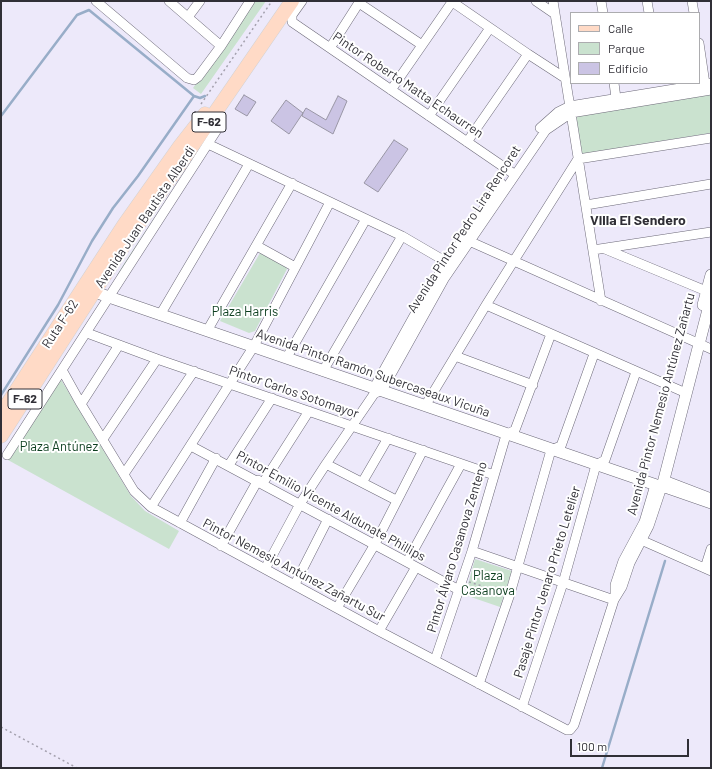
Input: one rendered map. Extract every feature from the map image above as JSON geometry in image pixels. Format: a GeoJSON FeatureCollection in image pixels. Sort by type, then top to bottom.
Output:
{"type":"FeatureCollection","features":[{"type":"Feature","properties":{"kind":"main road","name":"Avenida Juan Bautista Alberdi"},"geometry":{"type":"LineString","coordinates":[[146,194],[180,146],[238,71],[284,1]]}},
{"type":"Feature","properties":{"kind":"main road","name":"Avenida Juan Bautista Alberdi"},"geometry":{"type":"LineString","coordinates":[[1,436],[93,286],[131,236],[292,1]]}},
{"type":"Feature","properties":{"kind":"main road","name":"Ruta F-62"},"geometry":{"type":"LineString","coordinates":[[1,414],[93,286],[146,194]]}},
{"type":"Feature","properties":{"kind":"street"},"geometry":{"type":"LineString","coordinates":[[96,1],[190,80],[198,77],[221,46],[250,1]]}},
{"type":"Feature","properties":{"kind":"street"},"geometry":{"type":"LineString","coordinates":[[169,1],[221,46]]}},
{"type":"Feature","properties":{"kind":"street"},"geometry":{"type":"LineString","coordinates":[[188,18],[200,1]]}},
{"type":"Feature","properties":{"kind":"street","name":"Pintor Roberto Matta Echaurren"},"geometry":{"type":"LineString","coordinates":[[302,1],[292,15],[292,22],[512,173]]}},
{"type":"Feature","properties":{"kind":"street"},"geometry":{"type":"LineString","coordinates":[[391,90],[451,1],[565,78]]}},
{"type":"Feature","properties":{"kind":"street"},"geometry":{"type":"LineString","coordinates":[[536,1],[555,14]]}},
{"type":"Feature","properties":{"kind":"street"},"geometry":{"type":"LineString","coordinates":[[553,1],[601,301]]}},
{"type":"Feature","properties":{"kind":"street"},"geometry":{"type":"LineString","coordinates":[[601,1],[603,12]]}},
{"type":"Feature","properties":{"kind":"street"},"geometry":{"type":"LineString","coordinates":[[647,1],[649,12]]}},
{"type":"Feature","properties":{"kind":"street"},"geometry":{"type":"LineString","coordinates":[[692,1],[694,12]]}},
{"type":"Feature","properties":{"kind":"street"},"geometry":{"type":"LineString","coordinates":[[330,48],[359,2],[422,45]]}},
{"type":"Feature","properties":{"kind":"street"},"geometry":{"type":"LineString","coordinates":[[429,116],[490,28]]}},
{"type":"Feature","properties":{"kind":"street"},"geometry":{"type":"LineString","coordinates":[[700,47],[709,86]]}},
{"type":"Feature","properties":{"kind":"street"},"geometry":{"type":"LineString","coordinates":[[468,142],[528,54]]}},
{"type":"Feature","properties":{"kind":"street"},"geometry":{"type":"LineString","coordinates":[[614,84],[616,98]]}},
{"type":"Feature","properties":{"kind":"street","name":"Avenida Pintor Pedro Lira Rencoret"},"geometry":{"type":"LineString","coordinates":[[450,263],[470,241],[540,127],[558,112],[660,86],[709,86]]}},
{"type":"Feature","properties":{"kind":"street","name":"Avenida Pintor Pedro Lira Rencoret"},"geometry":{"type":"LineString","coordinates":[[571,109],[709,86]]}},
{"type":"Feature","properties":{"kind":"street","name":"Avenida Juan Bautista Alberdi"},"geometry":{"type":"LineString","coordinates":[[7,454],[87,333],[218,128]]}},
{"type":"Feature","properties":{"kind":"street"},"geometry":{"type":"LineString","coordinates":[[427,403],[486,305],[578,159],[711,138]]}},
{"type":"Feature","properties":{"kind":"street"},"geometry":{"type":"LineString","coordinates":[[208,144],[402,236],[450,263]]}},
{"type":"Feature","properties":{"kind":"street"},"geometry":{"type":"LineString","coordinates":[[162,312],[249,164]]}},
{"type":"Feature","properties":{"kind":"street","name":"Avenida Pintor Pedro Lira Rencoret"},"geometry":{"type":"LineString","coordinates":[[265,568],[300,504],[378,388],[428,304],[450,263],[512,173]]}},
{"type":"Feature","properties":{"kind":"street"},"geometry":{"type":"LineString","coordinates":[[209,328],[292,183]]}},
{"type":"Feature","properties":{"kind":"street"},"geometry":{"type":"LineString","coordinates":[[586,205],[711,184]]}},
{"type":"Feature","properties":{"kind":"street"},"geometry":{"type":"LineString","coordinates":[[151,507],[256,344],[330,202]]}},
{"type":"Feature","properties":{"kind":"street"},"geometry":{"type":"LineString","coordinates":[[288,354],[366,219]]}},
{"type":"Feature","properties":{"kind":"street"},"geometry":{"type":"LineString","coordinates":[[593,250],[711,232]]}},
{"type":"Feature","properties":{"kind":"street"},"geometry":{"type":"LineString","coordinates":[[325,368],[402,236]]}},
{"type":"Feature","properties":{"kind":"street"},"geometry":{"type":"LineString","coordinates":[[470,241],[711,349]]}},
{"type":"Feature","properties":{"kind":"street"},"geometry":{"type":"LineString","coordinates":[[257,246],[295,267]]}},
{"type":"Feature","properties":{"kind":"street"},"geometry":{"type":"LineString","coordinates":[[604,249],[709,294]]}},
{"type":"Feature","properties":{"kind":"street","name":"Avenida Pintor Nemesio Antúnez Zañartu"},"geometry":{"type":"LineString","coordinates":[[614,600],[622,587],[630,563],[649,526],[709,294],[711,275]]}},
{"type":"Feature","properties":{"kind":"street","name":"Avenida Pintor Ramón Subercaseaux Vicuña"},"geometry":{"type":"LineString","coordinates":[[93,286],[162,312],[288,354],[378,388],[427,403],[510,433],[601,462],[659,483],[710,498]]}},
{"type":"Feature","properties":{"kind":"street"},"geometry":{"type":"LineString","coordinates":[[486,305],[683,392]]}},
{"type":"Feature","properties":{"kind":"street","name":"Pintor Carlos Sotomayor"},"geometry":{"type":"LineString","coordinates":[[87,333],[157,359],[494,475]]}},
{"type":"Feature","properties":{"kind":"street","name":"Pintor Álvaro Casanova Zenteno"},"geometry":{"type":"LineString","coordinates":[[435,660],[472,551],[494,475],[510,433],[533,385],[551,334]]}},
{"type":"Feature","properties":{"kind":"street"},"geometry":{"type":"LineString","coordinates":[[81,404],[119,345]]}},
{"type":"Feature","properties":{"kind":"street"},"geometry":{"type":"LineString","coordinates":[[479,684],[510,594],[556,448],[594,354]]}},
{"type":"Feature","properties":{"kind":"street"},"geometry":{"type":"LineString","coordinates":[[456,356],[533,385]]}},
{"type":"Feature","properties":{"kind":"street"},"geometry":{"type":"LineString","coordinates":[[103,439],[157,359]]}},
{"type":"Feature","properties":{"kind":"street","name":"Pintor Nemesio Antúnez Zañartu Sur"},"geometry":{"type":"LineString","coordinates":[[62,370],[81,404],[134,490],[151,507],[379,631],[564,729],[570,730],[574,725],[614,600]]}},
{"type":"Feature","properties":{"kind":"street"},"geometry":{"type":"LineString","coordinates":[[124,474],[194,371]]}},
{"type":"Feature","properties":{"kind":"street","name":"Pasaje Pintor Jenaro Prieto Letelier"},"geometry":{"type":"LineString","coordinates":[[522,707],[601,462],[636,372]]}},
{"type":"Feature","properties":{"kind":"street"},"geometry":{"type":"LineString","coordinates":[[229,465],[272,398]]}},
{"type":"Feature","properties":{"kind":"street"},"geometry":{"type":"LineString","coordinates":[[221,546],[260,482],[309,411]]}},
{"type":"Feature","properties":{"kind":"street"},"geometry":{"type":"LineString","coordinates":[[363,481],[388,438]]}},
{"type":"Feature","properties":{"kind":"street","name":"Pintor Emilio Vicente Aldunate Phillips"},"geometry":{"type":"LineString","coordinates":[[191,446],[216,458],[459,590]]}},
{"type":"Feature","properties":{"kind":"street"},"geometry":{"type":"LineString","coordinates":[[337,608],[375,544],[396,500],[423,450]]}},
{"type":"Feature","properties":{"kind":"street"},"geometry":{"type":"LineString","coordinates":[[180,524],[216,458]]}},
{"type":"Feature","properties":{"kind":"street"},"geometry":{"type":"LineString","coordinates":[[326,464],[363,481],[396,500]]}},
{"type":"Feature","properties":{"kind":"street"},"geometry":{"type":"LineString","coordinates":[[407,562],[461,464]]}},
{"type":"Feature","properties":{"kind":"street","name":"Avenida Pintor Nemesio Antúnez Zañartu"},"geometry":{"type":"LineString","coordinates":[[614,600],[616,585],[623,561],[644,522],[659,483]]}},
{"type":"Feature","properties":{"kind":"street"},"geometry":{"type":"LineString","coordinates":[[295,584],[328,519]]}},
{"type":"Feature","properties":{"kind":"street"},"geometry":{"type":"LineString","coordinates":[[641,540],[708,569],[711,549]]}},
{"type":"Feature","properties":{"kind":"street"},"geometry":{"type":"LineString","coordinates":[[472,551],[614,600]]}},
{"type":"Feature","properties":{"kind":"street"},"geometry":{"type":"LineString","coordinates":[[379,631],[416,567]]}},
{"type":"Feature","properties":{"kind":"path"},"geometry":{"type":"LineString","coordinates":[[466,569],[484,574],[491,572],[495,578],[513,583]]}},
{"type":"Feature","properties":{"kind":"path"},"geometry":{"type":"LineString","coordinates":[[484,574],[488,582],[487,587]]}},
{"type":"Feature","properties":{"kind":"path"},"geometry":{"type":"LineString","coordinates":[[488,582],[495,578]]}},
{"type":"Feature","properties":{"kind":"path"},"geometry":{"type":"LineString","coordinates":[[462,580],[510,594]]}},
{"type":"Feature","properties":{"kind":"path"},"geometry":{"type":"LineString","coordinates":[[1,727],[77,768]]}},
{"type":"Feature","properties":{"kind":"green space"},"geometry":{"type":"Polygon","coordinates":[[[254,1],[266,1],[201,94],[193,88],[254,1]]]}},
{"type":"Feature","properties":{"kind":"green space"},"geometry":{"type":"Polygon","coordinates":[[[711,94],[711,133],[582,154],[576,116],[711,94]]]}},
{"type":"Feature","properties":{"kind":"green space"},"geometry":{"type":"Polygon","coordinates":[[[197,153],[117,278],[117,275],[125,262],[197,153]]]}},
{"type":"Feature","properties":{"kind":"green space","name":"Plaza Harris"},"geometry":{"type":"Polygon","coordinates":[[[260,253],[286,266],[287,269],[255,331],[249,333],[220,321],[260,253]]]}},
{"type":"Feature","properties":{"kind":"green space","name":"Plaza Antúnez"},"geometry":{"type":"Polygon","coordinates":[[[60,378],[131,496],[145,511],[179,531],[169,549],[8,460],[60,378]]]}},
{"type":"Feature","properties":{"kind":"green space","name":"Plaza Casanova"},"geometry":{"type":"Polygon","coordinates":[[[475,559],[512,571],[500,607],[465,595],[475,559]]]}},
{"type":"Feature","properties":{"kind":"building"},"geometry":{"type":"Polygon","coordinates":[[[244,95],[256,102],[247,116],[235,109],[244,95]]]}},
{"type":"Feature","properties":{"kind":"building"},"geometry":{"type":"Polygon","coordinates":[[[338,96],[347,101],[333,134],[302,116],[306,108],[326,120],[338,96]]]}},
{"type":"Feature","properties":{"kind":"building"},"geometry":{"type":"Polygon","coordinates":[[[286,100],[303,113],[289,134],[271,121],[286,100]]]}},
{"type":"Feature","properties":{"kind":"building"},"geometry":{"type":"Polygon","coordinates":[[[394,140],[408,149],[378,192],[364,183],[394,140]]]}},
{"type":"Feature","properties":{"kind":"waterway"},"geometry":{"type":"LineString","coordinates":[[1,116],[77,15],[89,10],[194,96],[200,98],[205,96]]}},
{"type":"Feature","properties":{"kind":"waterway"},"geometry":{"type":"LineString","coordinates":[[1,395],[58,305],[92,241],[113,208],[138,176],[194,96]]}},
{"type":"Feature","properties":{"kind":"waterway"},"geometry":{"type":"LineString","coordinates":[[602,768],[665,561]]}},
{"type":"Feature","properties":{"kind":"district","name":"Villa El Sendero"},"geometry":{"type":"Point","coordinates":[638,220]}}]}
